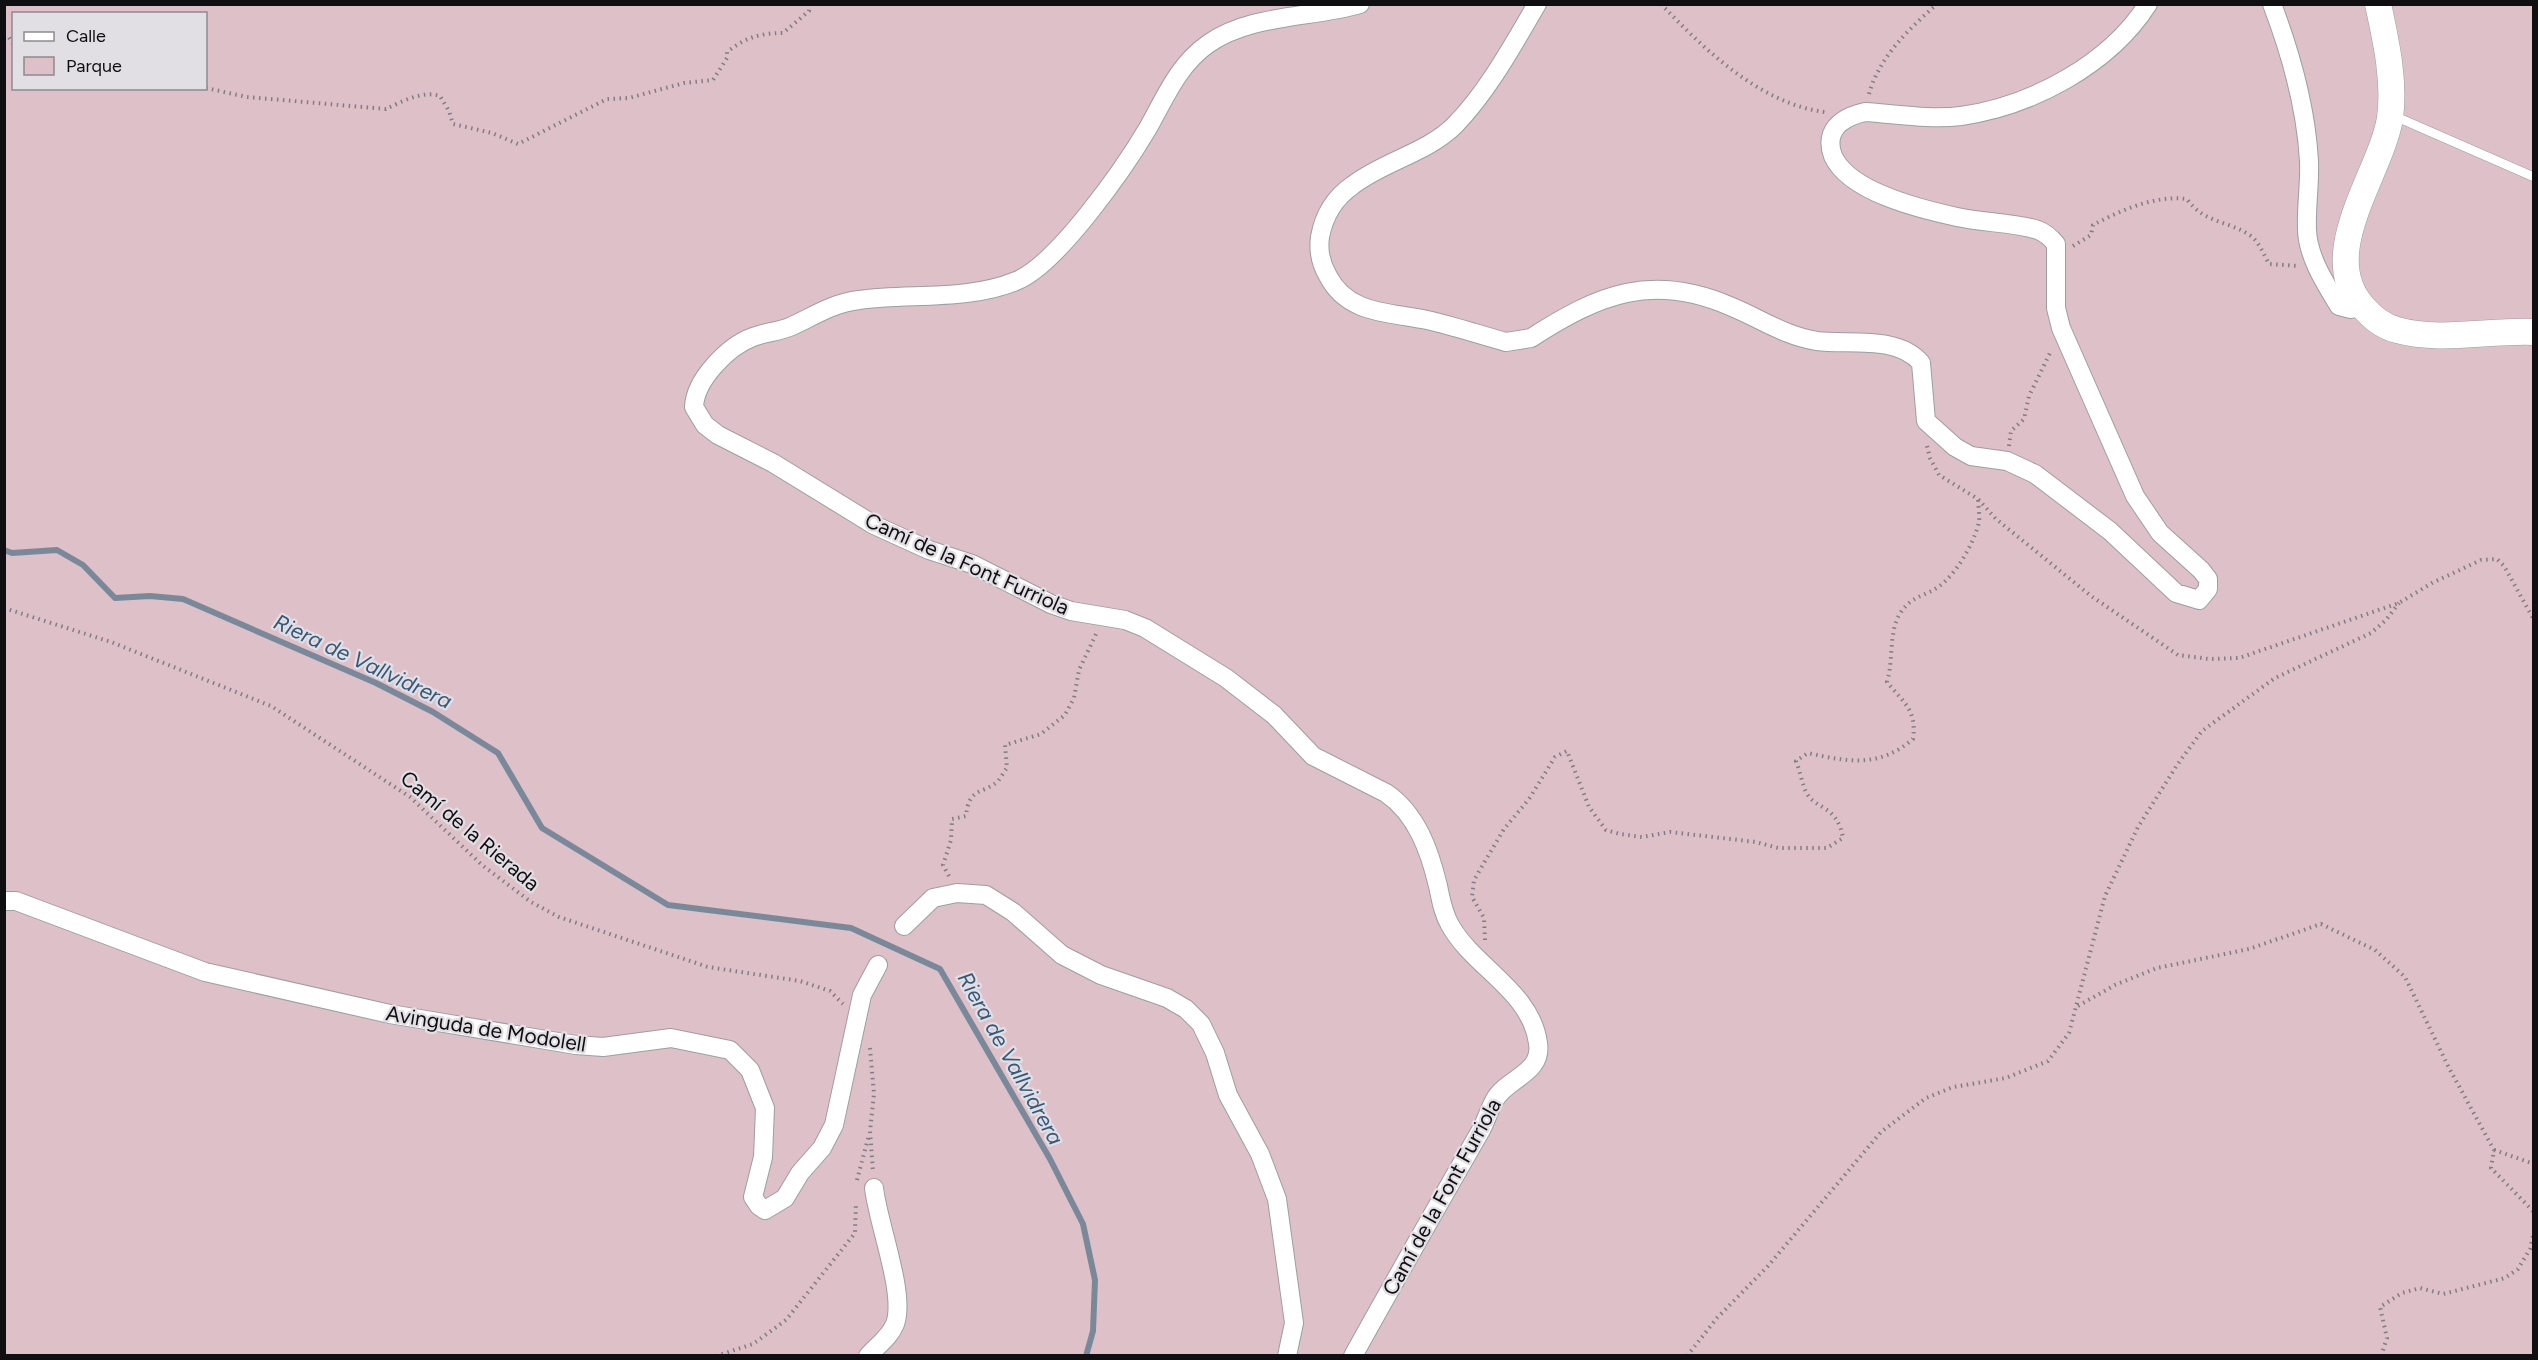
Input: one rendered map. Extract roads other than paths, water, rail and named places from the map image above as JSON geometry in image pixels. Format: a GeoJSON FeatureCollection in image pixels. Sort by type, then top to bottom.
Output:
{"type":"FeatureCollection","features":[{"type":"Feature","properties":{"kind":"main road"},"geometry":{"type":"LineString","coordinates":[[2378,4],[2388,57],[2390,114],[2386,138],[2360,201],[2347,243],[2348,274],[2360,303],[2379,323],[2407,332],[2534,332]]}},
{"type":"Feature","properties":{"kind":"street","name":"Camí de la Font Furriola"},"geometry":{"type":"LineString","coordinates":[[1353,1356],[1444,1190],[1482,1128],[1495,1100],[1502,1091],[1532,1068],[1538,1058],[1539,1045],[1530,1015],[1450,926],[1442,909],[1435,876],[1420,832],[1397,801],[1313,756],[1274,715],[1226,678],[1145,628],[1125,620],[1071,611],[1050,604],[972,564],[929,550],[874,525],[773,463],[718,435],[698,417],[694,407],[694,397],[710,374],[743,342],[754,336],[783,330],[837,304],[860,299],[983,290],[1018,280],[1033,272],[1048,258],[1107,189],[1148,129],[1180,70],[1206,45],[1241,29],[1360,4]]}},
{"type":"Feature","properties":{"kind":"street"},"geometry":{"type":"LineString","coordinates":[[1537,4],[1481,92],[1454,126],[1438,138],[1353,184],[1326,214],[1319,242],[1319,255],[1331,283],[1342,295],[1351,303],[1378,312],[1427,320],[1506,342],[1520,342],[1531,338],[1592,302],[1640,290],[1692,293],[1715,299],[1793,336],[1818,341],[1864,341],[1904,351],[1916,357],[1923,371],[1926,421],[1955,447],[1971,456],[2007,461],[2035,474],[2091,516],[2176,593],[2192,600],[2199,600],[2204,595],[2208,579],[2160,533],[2135,496],[2061,328],[2056,308],[2056,244],[2041,231],[1956,217],[1893,199],[1858,183],[1845,174],[1836,162],[1829,141],[1833,130],[1859,114],[1959,116],[2007,106],[2043,91],[2099,57],[2122,39],[2148,4]]}},
{"type":"Feature","properties":{"kind":"street"},"geometry":{"type":"LineString","coordinates":[[2272,4],[2286,41],[2301,100],[2309,161],[2307,232],[2315,262],[2339,306],[2351,309],[2360,303]]}},
{"type":"Feature","properties":{"kind":"street"},"geometry":{"type":"LineString","coordinates":[[904,926],[926,902],[940,895],[975,893],[995,899],[1062,955],[1101,975],[1167,998],[1186,1009],[1206,1031],[1228,1095],[1260,1154],[1277,1198],[1294,1323],[1287,1356]]}},
{"type":"Feature","properties":{"kind":"street","name":"Avinguda de Modolell"},"geometry":{"type":"LineString","coordinates":[[4,902],[16,901],[26,904],[206,972],[390,1014],[576,1045],[603,1047],[671,1038],[730,1050],[750,1070],[765,1108],[763,1157],[753,1197],[765,1210],[784,1198],[800,1173],[822,1148],[834,1125],[864,989],[878,965]]}},
{"type":"Feature","properties":{"kind":"street"},"geometry":{"type":"LineString","coordinates":[[865,1185],[878,1218],[895,1281],[898,1313],[890,1335],[868,1356]]}},
{"type":"Feature","properties":{"kind":"lane"},"geometry":{"type":"LineString","coordinates":[[2390,114],[2534,177]]}},
{"type":"Feature","properties":{"kind":"waterway","name":"Riera de Vallvidrera"},"geometry":{"type":"LineString","coordinates":[[4,550],[12,553],[57,550],[83,565],[115,598],[150,596],[183,599],[376,683],[433,712],[498,753],[542,828],[668,905],[851,928],[940,969],[1050,1159],[1083,1224],[1095,1280],[1093,1331],[1086,1356]]}}]}
